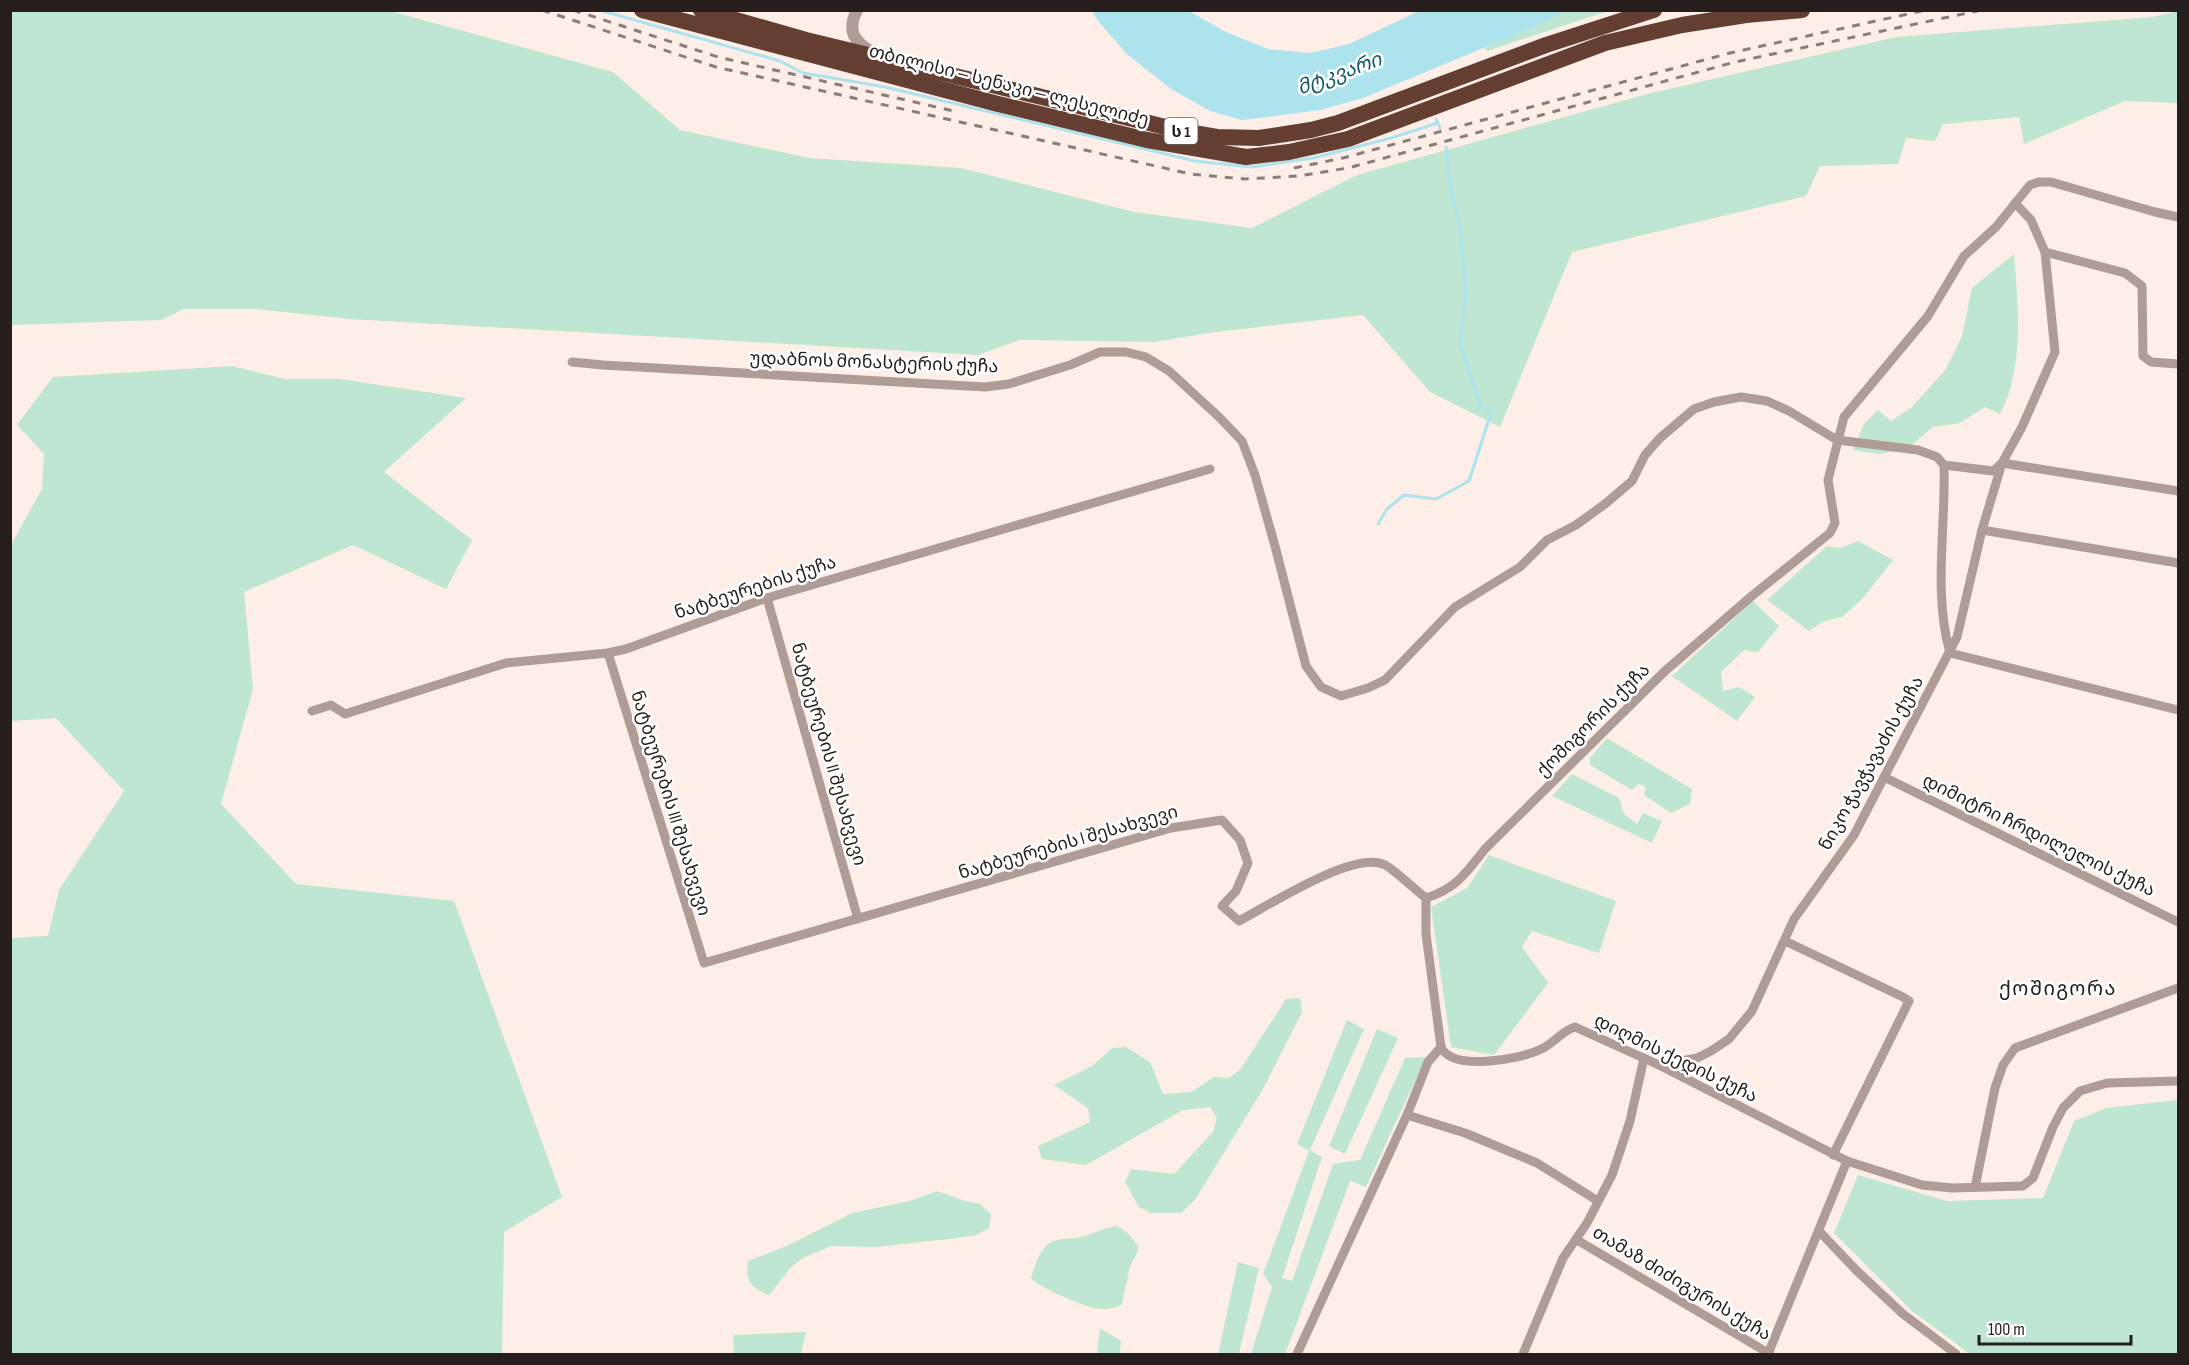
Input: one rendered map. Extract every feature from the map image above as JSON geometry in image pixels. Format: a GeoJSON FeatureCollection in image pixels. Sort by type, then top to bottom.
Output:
{"type":"FeatureCollection","features":[{"type":"Feature","properties":{"kind":"highway","name":"თბილისი — სენაკი — ლესელიძე"},"geometry":{"type":"LineString","coordinates":[[642,10],[1135,137],[1219,154],[1246,157],[1289,152],[1348,139],[1605,43],[1682,25],[1746,15],[1802,10]]}},
{"type":"Feature","properties":{"kind":"highway","name":"თბილისი — სენაკი — ლესელიძე"},"geometry":{"type":"LineString","coordinates":[[701,10],[744,24],[1160,126],[1217,137],[1259,138],[1311,130],[1338,123],[1546,45],[1654,10]]}},
{"type":"Feature","properties":{"kind":"street"},"geometry":{"type":"LineString","coordinates":[[857,10],[852,25],[856,41],[882,58]]}},
{"type":"Feature","properties":{"kind":"street","name":"ქოშიგორის ქუჩა"},"geometry":{"type":"LineString","coordinates":[[1426,898],[1442,893],[1460,881],[1485,849],[1665,671],[1753,595],[1830,533],[1835,523],[1828,480],[1844,417],[1928,316],[1959,264],[1996,228],[2030,185],[2051,182],[2178,217]]}},
{"type":"Feature","properties":{"kind":"street","name":"ნიკო ჭავჭავაძის ქუჩა"},"geometry":{"type":"LineString","coordinates":[[1659,1065],[1698,1058],[1729,1040],[1752,1011],[1794,919],[1854,835],[1957,637],[1982,530],[2002,463],[2022,427],[2055,352],[2045,252],[2031,220],[2015,203]]}},
{"type":"Feature","properties":{"kind":"street"},"geometry":{"type":"LineString","coordinates":[[2045,252],[2125,273],[2142,286],[2143,356],[2151,362],[2178,364]]}},
{"type":"Feature","properties":{"kind":"street","name":"უდაბნოს მონასტერის ქუჩა"},"geometry":{"type":"LineString","coordinates":[[572,362],[985,387],[1009,384],[1070,365],[1100,352],[1126,352],[1146,357],[1169,371],[1242,441],[1255,476],[1275,546],[1306,666],[1320,687],[1341,696],[1385,680],[1455,607],[1520,567],[1547,540],[1576,525],[1605,504],[1632,481],[1645,455],[1660,438],[1694,409],[1714,402],[1741,397],[1767,401],[1789,411],[1837,440]]}},
{"type":"Feature","properties":{"kind":"street"},"geometry":{"type":"LineString","coordinates":[[1837,440],[1918,450],[1936,457],[1944,465],[1993,471],[2002,463],[2178,491]]}},
{"type":"Feature","properties":{"kind":"street"},"geometry":{"type":"LineString","coordinates":[[1944,465],[1946,502],[1941,600],[1944,630],[1950,653],[2178,710]]}},
{"type":"Feature","properties":{"kind":"street","name":"ნატბეურების ქუჩა"},"geometry":{"type":"LineString","coordinates":[[312,711],[331,705],[345,714],[506,663],[608,653],[626,649],[767,598],[1210,469]]}},
{"type":"Feature","properties":{"kind":"street"},"geometry":{"type":"LineString","coordinates":[[1982,530],[2178,563]]}},
{"type":"Feature","properties":{"kind":"street","name":"ნატბეურების II შესახვევი"},"geometry":{"type":"LineString","coordinates":[[767,598],[858,918]]}},
{"type":"Feature","properties":{"kind":"street","name":"ნატბეურების III შესახვევი"},"geometry":{"type":"LineString","coordinates":[[608,653],[704,963]]}},
{"type":"Feature","properties":{"kind":"street","name":"დიმიტრი ჩრდილელის ქუჩა"},"geometry":{"type":"LineString","coordinates":[[1884,777],[2178,922]]}},
{"type":"Feature","properties":{"kind":"street","name":"ნატბეურების I შესახვევი"},"geometry":{"type":"LineString","coordinates":[[704,963],[1171,828],[1222,820],[1240,840],[1248,863],[1236,891],[1222,906],[1239,921],[1326,874],[1365,862],[1383,864],[1426,898]]}},
{"type":"Feature","properties":{"kind":"street"},"geometry":{"type":"LineString","coordinates":[[1297,1354],[1407,1116],[1428,1062],[1441,1047],[1425,934],[1426,898]]}},
{"type":"Feature","properties":{"kind":"street"},"geometry":{"type":"LineString","coordinates":[[1785,941],[1909,1001],[1833,1155]]}},
{"type":"Feature","properties":{"kind":"street"},"geometry":{"type":"LineString","coordinates":[[1975,1187],[1995,1088],[2003,1065],[2015,1048],[2178,988]]}},
{"type":"Feature","properties":{"kind":"street","name":"დიღმის ქედის ქუჩა"},"geometry":{"type":"LineString","coordinates":[[1441,1047],[1443,1052],[1453,1057],[1490,1062],[1525,1056],[1541,1050],[1575,1027],[1659,1065],[1847,1161],[1922,1185],[1952,1188],[2023,1186],[2033,1178],[2063,1108],[2080,1091],[2107,1083],[2178,1081]]}},
{"type":"Feature","properties":{"kind":"street"},"geometry":{"type":"LineString","coordinates":[[1523,1354],[1563,1258],[1577,1240],[1612,1175],[1630,1121],[1644,1058]]}},
{"type":"Feature","properties":{"kind":"street"},"geometry":{"type":"LineString","coordinates":[[1407,1116],[1465,1133],[1537,1163],[1598,1201]]}},
{"type":"Feature","properties":{"kind":"street"},"geometry":{"type":"LineString","coordinates":[[1769,1354],[1847,1161]]}},
{"type":"Feature","properties":{"kind":"street"},"geometry":{"type":"LineString","coordinates":[[1819,1231],[1903,1314],[1956,1354]]}},
{"type":"Feature","properties":{"kind":"street","name":"თამაზ ძიძიგურის ქუჩა"},"geometry":{"type":"LineString","coordinates":[[1577,1240],[1769,1354]]}},
{"type":"Feature","properties":{"kind":"green space"},"geometry":{"type":"Polygon","coordinates":[[[10,11],[390,11],[613,72],[680,130],[809,158],[961,168],[1134,212],[1252,228],[1357,175],[1647,94],[1896,37],[2153,17],[2178,11],[2178,103],[2125,101],[2024,144],[2019,117],[1943,124],[1935,141],[1906,138],[1898,164],[1820,166],[1806,196],[1572,252],[1500,427],[1430,392],[1363,315],[1208,333],[1155,342],[1020,340],[978,355],[350,319],[256,309],[184,309],[161,320],[11,325],[10,11]]]}},
{"type":"Feature","properties":{"kind":"green space"},"geometry":{"type":"Polygon","coordinates":[[[1566,11],[1608,11],[1487,51],[1484,48],[1566,11]]]}},
{"type":"Feature","properties":{"kind":"green space"},"geometry":{"type":"Polygon","coordinates":[[[2014,254],[2018,336],[2013,376],[2000,414],[1985,407],[1960,423],[1933,427],[1907,449],[1879,454],[1853,450],[1864,424],[1878,410],[1891,421],[1912,407],[1946,369],[1962,336],[1972,288],[2014,254]]]}},
{"type":"Feature","properties":{"kind":"green space"},"geometry":{"type":"Polygon","coordinates":[[[232,366],[285,379],[340,379],[466,398],[384,472],[472,540],[446,589],[353,545],[244,592],[253,689],[221,804],[296,884],[454,901],[562,1197],[504,1232],[502,1354],[11,1354],[11,938],[48,936],[59,890],[124,791],[56,718],[11,721],[11,545],[42,489],[44,454],[17,425],[53,377],[232,366]]]}},
{"type":"Feature","properties":{"kind":"green space"},"geometry":{"type":"Polygon","coordinates":[[[1858,541],[1893,560],[1863,598],[1842,617],[1822,622],[1809,631],[1767,600],[1827,546],[1840,548],[1858,541]]]}},
{"type":"Feature","properties":{"kind":"green space"},"geometry":{"type":"Polygon","coordinates":[[[1753,601],[1779,626],[1758,652],[1744,650],[1721,672],[1723,691],[1739,687],[1755,697],[1737,721],[1672,676],[1753,601]]]}},
{"type":"Feature","properties":{"kind":"green space"},"geometry":{"type":"Polygon","coordinates":[[[1607,738],[1692,789],[1690,804],[1671,813],[1644,795],[1646,787],[1638,784],[1632,790],[1590,765],[1590,758],[1607,738]]]}},
{"type":"Feature","properties":{"kind":"green space"},"geometry":{"type":"Polygon","coordinates":[[[1572,774],[1619,798],[1624,814],[1637,824],[1643,813],[1662,821],[1652,843],[1552,796],[1572,774]]]}},
{"type":"Feature","properties":{"kind":"green space"},"geometry":{"type":"Polygon","coordinates":[[[1489,855],[1616,901],[1599,953],[1532,931],[1522,947],[1548,983],[1494,1055],[1451,1047],[1431,907],[1467,888],[1489,855]]]}},
{"type":"Feature","properties":{"kind":"green space"},"geometry":{"type":"Polygon","coordinates":[[[1300,998],[1302,1012],[1263,1089],[1195,1200],[1181,1213],[1151,1213],[1139,1207],[1125,1182],[1131,1169],[1174,1174],[1213,1132],[1217,1118],[1210,1107],[1183,1110],[1086,1165],[1042,1159],[1038,1146],[1090,1122],[1088,1108],[1054,1085],[1092,1066],[1112,1048],[1126,1047],[1150,1062],[1163,1094],[1191,1092],[1214,1077],[1229,1078],[1240,1070],[1286,999],[1300,998]]]}},
{"type":"Feature","properties":{"kind":"green space"},"geometry":{"type":"Polygon","coordinates":[[[1347,1020],[1364,1029],[1310,1150],[1322,1157],[1282,1278],[1292,1281],[1333,1164],[1360,1160],[1405,1058],[1426,1057],[1366,1187],[1350,1181],[1285,1354],[1251,1354],[1272,1287],[1263,1274],[1309,1151],[1297,1144],[1347,1020]]]}},
{"type":"Feature","properties":{"kind":"green space"},"geometry":{"type":"Polygon","coordinates":[[[1377,1029],[1398,1038],[1345,1154],[1329,1146],[1377,1029]]]}},
{"type":"Feature","properties":{"kind":"green space"},"geometry":{"type":"Polygon","coordinates":[[[2178,1100],[2178,1354],[1970,1354],[1912,1311],[1834,1233],[1858,1175],[1947,1201],[2043,1198],[2074,1121],[2106,1108],[2178,1100]]]}},
{"type":"Feature","properties":{"kind":"green space"},"geometry":{"type":"Polygon","coordinates":[[[937,1191],[980,1204],[991,1214],[989,1228],[977,1235],[949,1239],[876,1247],[831,1246],[803,1258],[792,1266],[769,1295],[750,1283],[747,1273],[748,1261],[789,1245],[852,1213],[910,1201],[937,1191]]]}},
{"type":"Feature","properties":{"kind":"green space"},"geometry":{"type":"Polygon","coordinates":[[[1117,1226],[1129,1234],[1138,1246],[1130,1266],[1122,1304],[1098,1309],[1071,1300],[1031,1278],[1040,1255],[1051,1242],[1081,1237],[1117,1226]]]}},
{"type":"Feature","properties":{"kind":"green space"},"geometry":{"type":"Polygon","coordinates":[[[1238,1262],[1259,1268],[1239,1354],[1218,1354],[1238,1262]]]}},
{"type":"Feature","properties":{"kind":"green space"},"geometry":{"type":"Polygon","coordinates":[[[1100,1328],[1121,1341],[1120,1354],[1097,1354],[1100,1328]]]}},
{"type":"Feature","properties":{"kind":"green space"},"geometry":{"type":"Polygon","coordinates":[[[806,1332],[801,1354],[734,1354],[733,1335],[806,1332]]]}},
{"type":"Feature","properties":{"kind":"water","name":"მტკვარი"},"geometry":{"type":"Polygon","coordinates":[[[1092,11],[1189,11],[1224,31],[1268,49],[1310,53],[1349,44],[1419,11],[1566,11],[1536,26],[1363,98],[1320,110],[1242,120],[1210,111],[1171,89],[1128,55],[1092,11]]]}},
{"type":"Feature","properties":{"kind":"waterway"},"geometry":{"type":"LineString","coordinates":[[599,10],[780,61],[803,73],[885,87],[1195,161],[1252,167],[1313,158],[1438,123]]}},
{"type":"Feature","properties":{"kind":"waterway"},"geometry":{"type":"LineString","coordinates":[[1436,119],[1440,128]]}},
{"type":"Feature","properties":{"kind":"waterway"},"geometry":{"type":"LineString","coordinates":[[1378,524],[1387,509],[1404,495],[1436,499],[1469,481],[1491,413],[1481,407],[1460,344],[1466,291],[1459,220],[1452,198],[1446,147]]}},
{"type":"Feature","properties":{"kind":"railway"},"geometry":{"type":"LineString","coordinates":[[542,10],[716,67],[1191,174],[1245,179],[1298,176],[1348,168],[1735,62],[1982,10]]}},
{"type":"Feature","properties":{"kind":"railway"},"geometry":{"type":"LineString","coordinates":[[573,10],[718,57],[958,112]]}},
{"type":"Feature","properties":{"kind":"railway"},"geometry":{"type":"LineString","coordinates":[[1294,168],[1343,158],[1730,53],[1926,10]]}},
{"type":"Feature","properties":{"kind":"district","name":"ქოშიგორა"},"geometry":{"type":"Point","coordinates":[2058,988]}}]}
